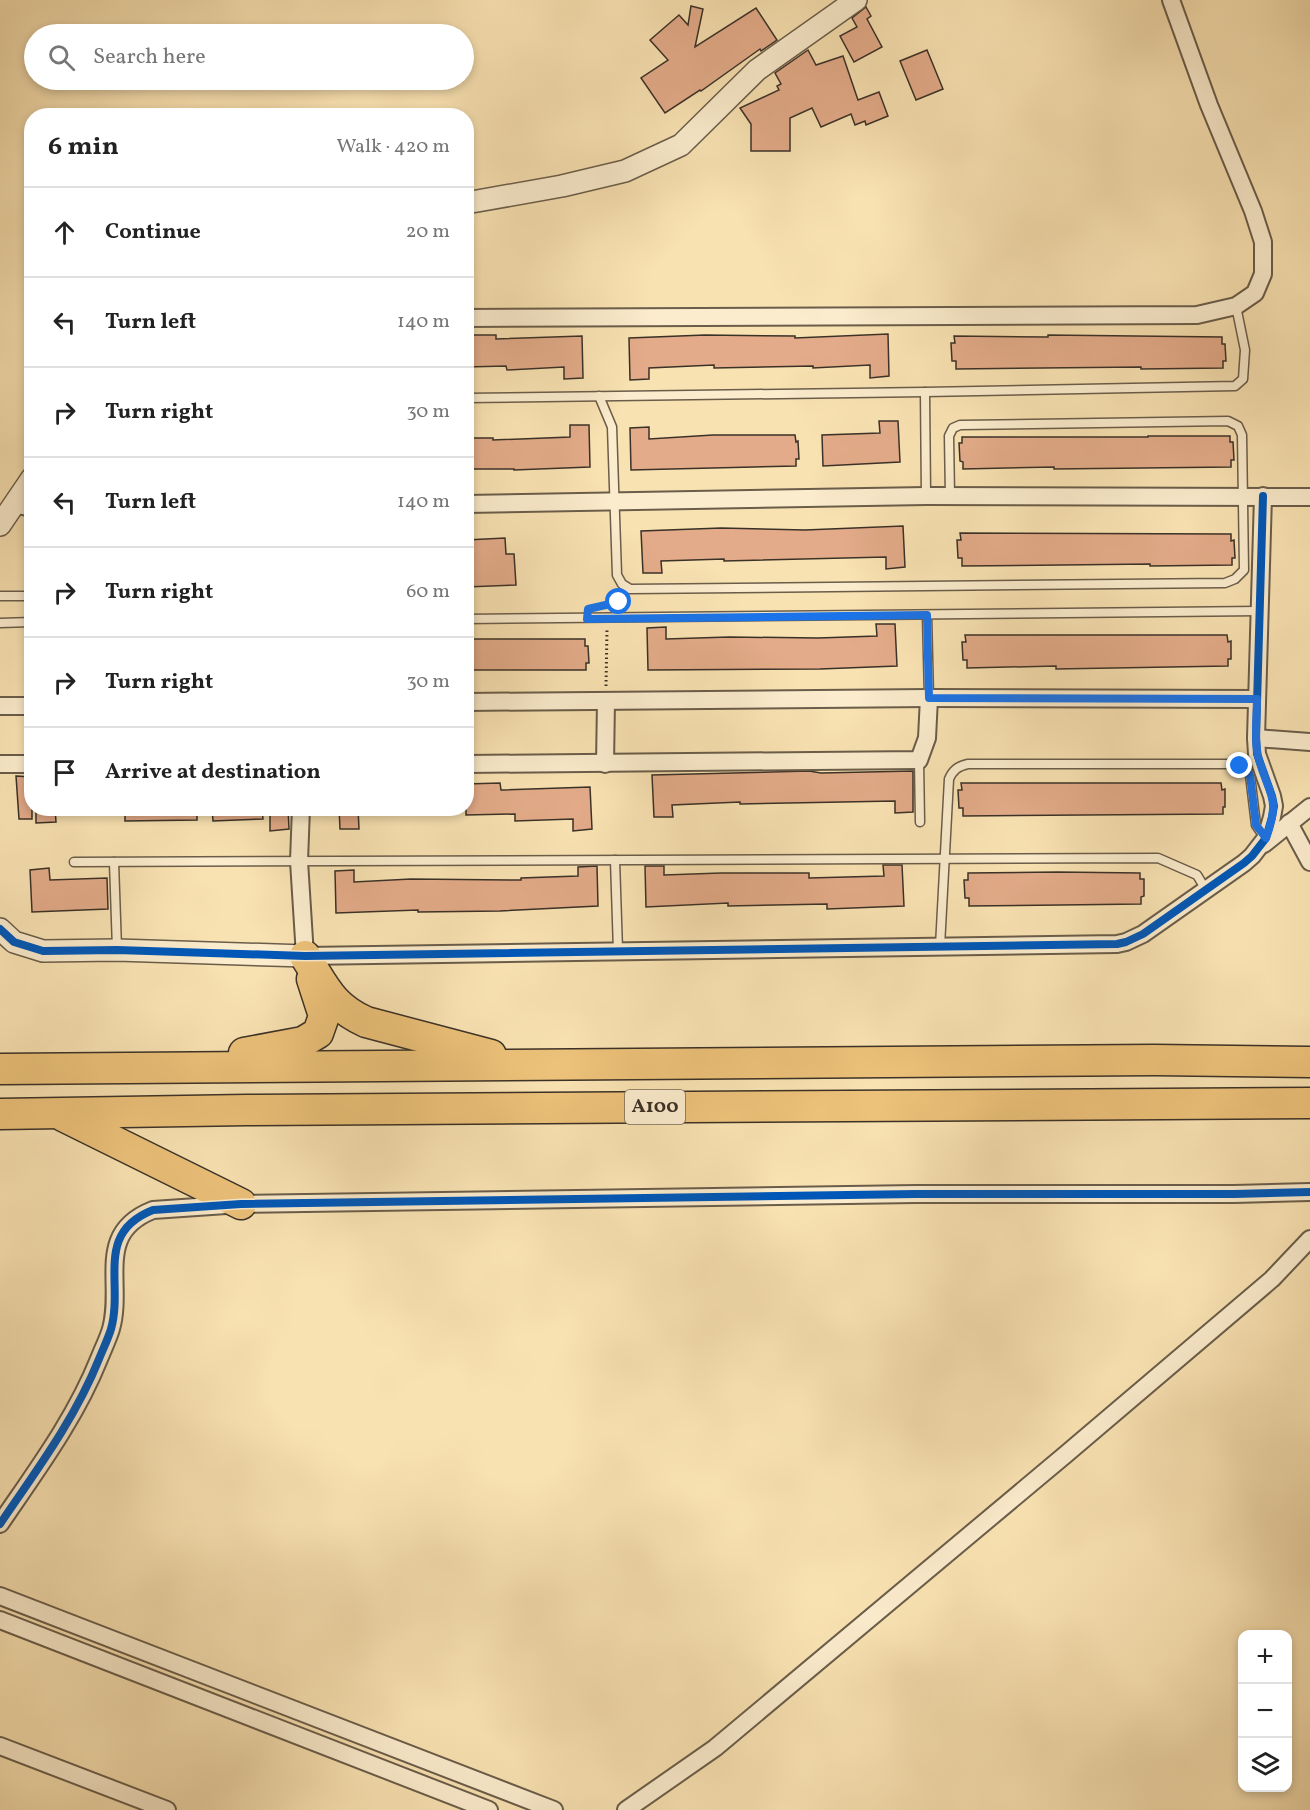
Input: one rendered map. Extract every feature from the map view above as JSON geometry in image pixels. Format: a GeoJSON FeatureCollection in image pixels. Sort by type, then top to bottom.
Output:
{"type":"FeatureCollection","features":[{"type":"Feature","properties":{"kind":"highway"},"geometry":{"type":"LineString","coordinates":[[305,956],[330,997],[349,1014],[366,1022],[535,1065]]}},
{"type":"Feature","properties":{"kind":"highway"},"geometry":{"type":"LineString","coordinates":[[173,1067],[303,1042],[318,1033],[324,1016],[305,956]]}},
{"type":"Feature","properties":{"kind":"highway","name":"A100"},"geometry":{"type":"LineString","coordinates":[[0,1069],[1155,1060],[1310,1062]]}},
{"type":"Feature","properties":{"kind":"highway","name":"A100"},"geometry":{"type":"LineString","coordinates":[[0,1114],[1310,1103]]}},
{"type":"Feature","properties":{"kind":"highway"},"geometry":{"type":"LineString","coordinates":[[58,1113],[241,1204]]}},
{"type":"Feature","properties":{"kind":"street"},"geometry":{"type":"LineString","coordinates":[[474,202],[562,186],[625,171],[681,145],[757,70],[856,0]]}},
{"type":"Feature","properties":{"kind":"street"},"geometry":{"type":"LineString","coordinates":[[474,318],[1197,315],[1236,306],[1255,293],[1263,274],[1263,242],[1254,211],[1209,105],[1171,0]]}},
{"type":"Feature","properties":{"kind":"street"},"geometry":{"type":"LineString","coordinates":[[474,504],[926,496],[1310,496]]}},
{"type":"Feature","properties":{"kind":"street"},"geometry":{"type":"LineString","coordinates":[[1263,496],[1256,738],[1257,754],[1274,806],[1263,842]]}},
{"type":"Feature","properties":{"kind":"street"},"geometry":{"type":"LineString","coordinates":[[0,525],[22,506]]}},
{"type":"Feature","properties":{"kind":"street"},"geometry":{"type":"LineString","coordinates":[[474,702],[929,698],[1257,699]]}},
{"type":"Feature","properties":{"kind":"street"},"geometry":{"type":"LineString","coordinates":[[474,764],[919,760],[927,738],[929,698]]}},
{"type":"Feature","properties":{"kind":"street"},"geometry":{"type":"LineString","coordinates":[[605,764],[606,701]]}},
{"type":"Feature","properties":{"kind":"street"},"geometry":{"type":"LineString","coordinates":[[0,706],[24,706]]}},
{"type":"Feature","properties":{"kind":"street"},"geometry":{"type":"LineString","coordinates":[[1256,738],[1310,742]]}},
{"type":"Feature","properties":{"kind":"street"},"geometry":{"type":"LineString","coordinates":[[0,764],[24,764]]}},
{"type":"Feature","properties":{"kind":"street"},"geometry":{"type":"LineString","coordinates":[[0,929],[14,942],[44,951],[117,950],[305,956],[1117,944],[1143,934],[1244,863],[1263,842],[1289,823],[1308,813]]}},
{"type":"Feature","properties":{"kind":"street"},"geometry":{"type":"LineString","coordinates":[[301,816],[299,861],[305,956]]}},
{"type":"Feature","properties":{"kind":"street"},"geometry":{"type":"LineString","coordinates":[[1289,823],[1310,862]]}},
{"type":"Feature","properties":{"kind":"street"},"geometry":{"type":"LineString","coordinates":[[0,1524],[68,1423],[95,1370],[114,1319],[116,1305],[114,1252],[123,1230],[136,1218],[153,1210],[241,1204],[916,1194],[1310,1192]]}},
{"type":"Feature","properties":{"kind":"street"},"geometry":{"type":"LineString","coordinates":[[626,1810],[715,1748],[1272,1279],[1310,1239]]}},
{"type":"Feature","properties":{"kind":"street"},"geometry":{"type":"LineString","coordinates":[[0,1596],[554,1810]]}},
{"type":"Feature","properties":{"kind":"street"},"geometry":{"type":"LineString","coordinates":[[0,1620],[489,1810]]}},
{"type":"Feature","properties":{"kind":"street"},"geometry":{"type":"LineString","coordinates":[[0,1746],[167,1810]]}},
{"type":"Feature","properties":{"kind":"lane"},"geometry":{"type":"LineString","coordinates":[[474,398],[1235,386],[1243,379],[1245,350],[1236,306]]}},
{"type":"Feature","properties":{"kind":"lane"},"geometry":{"type":"LineString","coordinates":[[925,392],[926,496]]}},
{"type":"Feature","properties":{"kind":"lane"},"geometry":{"type":"LineString","coordinates":[[599,396],[612,427],[617,574],[622,584],[630,589],[1225,583],[1235,579],[1244,570],[1242,435],[1238,426],[1228,421],[960,425],[953,428],[949,436],[950,496]]}},
{"type":"Feature","properties":{"kind":"lane"},"geometry":{"type":"LineString","coordinates":[[0,596],[24,596]]}},
{"type":"Feature","properties":{"kind":"lane"},"geometry":{"type":"LineString","coordinates":[[474,620],[1260,611]]}},
{"type":"Feature","properties":{"kind":"lane"},"geometry":{"type":"LineString","coordinates":[[927,615],[929,698]]}},
{"type":"Feature","properties":{"kind":"lane"},"geometry":{"type":"LineString","coordinates":[[0,623],[24,622]]}},
{"type":"Feature","properties":{"kind":"lane"},"geometry":{"type":"LineString","coordinates":[[919,760],[920,822]]}},
{"type":"Feature","properties":{"kind":"lane"},"geometry":{"type":"LineString","coordinates":[[940,946],[949,779],[956,769],[968,764],[1223,764],[1240,766],[1250,775],[1256,825],[1263,842]]}},
{"type":"Feature","properties":{"kind":"lane"},"geometry":{"type":"LineString","coordinates":[[74,862],[1158,858],[1197,875],[1206,890]]}},
{"type":"Feature","properties":{"kind":"lane"},"geometry":{"type":"LineString","coordinates":[[615,860],[618,951]]}},
{"type":"Feature","properties":{"kind":"lane"},"geometry":{"type":"LineString","coordinates":[[114,862],[117,950]]}},
{"type":"Feature","properties":{"kind":"path"},"geometry":{"type":"LineString","coordinates":[[587,619],[588,609],[619,602],[630,589]]}},
{"type":"Feature","properties":{"kind":"path"},"geometry":{"type":"LineString","coordinates":[[606,701],[608,618]]}},
{"type":"Feature","properties":{"kind":"building"},"geometry":{"type":"Polygon","coordinates":[[[691,6],[703,9],[695,47],[756,8],[777,40],[665,113],[641,78],[668,60],[650,40],[679,15],[688,25],[691,6]]]}},
{"type":"Feature","properties":{"kind":"building"},"geometry":{"type":"Polygon","coordinates":[[[866,7],[871,16],[867,19],[882,47],[854,62],[840,36],[857,27],[852,18],[866,7]]]}},
{"type":"Feature","properties":{"kind":"building"},"geometry":{"type":"Polygon","coordinates":[[[808,50],[816,65],[843,56],[858,100],[879,92],[888,116],[866,125],[865,121],[855,125],[851,114],[821,127],[812,108],[790,118],[790,151],[751,151],[751,124],[740,108],[779,90],[777,86],[781,84],[775,73],[808,50]]]}},
{"type":"Feature","properties":{"kind":"building"},"geometry":{"type":"Polygon","coordinates":[[[927,50],[943,89],[916,100],[900,61],[927,50]]]}},
{"type":"Feature","properties":{"kind":"building"},"geometry":{"type":"Polygon","coordinates":[[[888,334],[889,376],[870,378],[870,365],[813,368],[813,366],[714,368],[714,365],[649,368],[649,379],[630,380],[629,338],[705,335],[795,336],[795,338],[888,334]]]}},
{"type":"Feature","properties":{"kind":"building"},"geometry":{"type":"Polygon","coordinates":[[[474,335],[496,335],[496,339],[582,336],[583,378],[564,379],[564,367],[507,370],[506,366],[474,367],[474,335]]]}},
{"type":"Feature","properties":{"kind":"building"},"geometry":{"type":"Polygon","coordinates":[[[1048,335],[1222,337],[1222,344],[1225,344],[1226,361],[1223,361],[1223,368],[956,369],[956,361],[952,361],[951,343],[955,343],[954,336],[1048,337],[1048,335]]]}},
{"type":"Feature","properties":{"kind":"building"},"geometry":{"type":"Polygon","coordinates":[[[879,421],[898,421],[900,462],[823,466],[822,435],[880,433],[879,421]]]}},
{"type":"Feature","properties":{"kind":"building"},"geometry":{"type":"Polygon","coordinates":[[[570,425],[589,425],[590,467],[474,469],[474,438],[493,438],[493,440],[570,437],[570,425]]]}},
{"type":"Feature","properties":{"kind":"building"},"geometry":{"type":"Polygon","coordinates":[[[649,427],[649,439],[713,435],[795,435],[796,442],[798,441],[799,459],[796,459],[796,466],[631,470],[630,428],[649,427]]]}},
{"type":"Feature","properties":{"kind":"building"},"geometry":{"type":"Polygon","coordinates":[[[1230,436],[1230,442],[1233,442],[1234,460],[1231,460],[1231,467],[1054,469],[1054,467],[963,469],[963,462],[960,461],[959,443],[962,443],[962,437],[1230,436]]]}},
{"type":"Feature","properties":{"kind":"building"},"geometry":{"type":"Polygon","coordinates":[[[903,526],[905,567],[886,569],[886,557],[724,561],[724,559],[661,561],[662,573],[643,573],[641,531],[721,528],[805,530],[903,526]]]}},
{"type":"Feature","properties":{"kind":"building"},"geometry":{"type":"Polygon","coordinates":[[[960,533],[1231,534],[1231,541],[1234,540],[1235,558],[1232,558],[1232,565],[962,566],[962,558],[958,558],[957,540],[961,540],[960,533]]]}},
{"type":"Feature","properties":{"kind":"building"},"geometry":{"type":"Polygon","coordinates":[[[505,538],[506,554],[514,554],[516,585],[474,587],[474,540],[505,538]]]}},
{"type":"Feature","properties":{"kind":"building"},"geometry":{"type":"Polygon","coordinates":[[[876,624],[895,624],[897,666],[648,670],[647,628],[666,627],[666,639],[818,638],[877,636],[876,624]]]}},
{"type":"Feature","properties":{"kind":"building"},"geometry":{"type":"Polygon","coordinates":[[[965,635],[1227,635],[1228,642],[1231,641],[1231,659],[1228,659],[1228,666],[967,668],[967,660],[963,660],[962,642],[966,642],[965,635]]]}},
{"type":"Feature","properties":{"kind":"building"},"geometry":{"type":"Polygon","coordinates":[[[474,639],[585,639],[585,646],[588,646],[589,663],[586,663],[586,670],[474,670],[474,639]]]}},
{"type":"Feature","properties":{"kind":"building"},"geometry":{"type":"Polygon","coordinates":[[[809,771],[821,773],[913,771],[913,812],[895,813],[895,801],[740,804],[740,802],[672,805],[673,817],[654,817],[652,775],[809,771]]]}},
{"type":"Feature","properties":{"kind":"building"},"geometry":{"type":"Polygon","coordinates":[[[16,776],[24,776],[24,816],[32,816],[32,819],[19,819],[16,776]]]}},
{"type":"Feature","properties":{"kind":"building"},"geometry":{"type":"Polygon","coordinates":[[[500,783],[501,790],[590,787],[592,829],[573,831],[573,819],[515,821],[515,814],[474,815],[474,784],[500,783]]]}},
{"type":"Feature","properties":{"kind":"building"},"geometry":{"type":"Polygon","coordinates":[[[961,783],[1221,783],[1222,790],[1225,789],[1225,807],[1223,807],[1223,814],[963,816],[963,808],[959,808],[958,790],[962,790],[961,783]]]}},
{"type":"Feature","properties":{"kind":"building"},"geometry":{"type":"Polygon","coordinates":[[[36,816],[56,816],[56,822],[36,823],[36,816]]]}},
{"type":"Feature","properties":{"kind":"building"},"geometry":{"type":"Polygon","coordinates":[[[125,816],[197,816],[197,820],[125,821],[125,816]]]}},
{"type":"Feature","properties":{"kind":"building"},"geometry":{"type":"Polygon","coordinates":[[[213,816],[263,816],[263,819],[213,821],[213,816]]]}},
{"type":"Feature","properties":{"kind":"building"},"geometry":{"type":"Polygon","coordinates":[[[270,816],[288,816],[289,829],[270,831],[270,816]]]}},
{"type":"Feature","properties":{"kind":"building"},"geometry":{"type":"Polygon","coordinates":[[[339,816],[358,816],[359,829],[340,829],[339,816]]]}},
{"type":"Feature","properties":{"kind":"building"},"geometry":{"type":"Polygon","coordinates":[[[883,865],[902,865],[904,906],[827,909],[827,904],[728,906],[728,903],[646,907],[645,866],[664,866],[664,875],[809,873],[809,878],[884,876],[883,865]]]}},
{"type":"Feature","properties":{"kind":"building"},"geometry":{"type":"Polygon","coordinates":[[[597,866],[598,906],[500,911],[418,912],[418,910],[336,913],[335,871],[354,870],[354,882],[411,879],[521,880],[521,878],[578,876],[578,867],[597,866]]]}},
{"type":"Feature","properties":{"kind":"building"},"geometry":{"type":"Polygon","coordinates":[[[49,868],[50,880],[107,878],[108,909],[32,912],[30,870],[49,868]]]}},
{"type":"Feature","properties":{"kind":"building"},"geometry":{"type":"Polygon","coordinates":[[[968,873],[1140,873],[1140,879],[1144,879],[1144,896],[1141,897],[1141,904],[1060,905],[969,906],[969,898],[965,898],[964,880],[968,880],[968,873]]]}},
{"type":"Feature","properties":{"kind":"cycle path"},"geometry":{"type":"LineString","coordinates":[[0,929],[14,942],[43,951],[117,950],[305,956],[1117,944],[1126,942],[1143,934],[1244,863],[1266,838],[1274,806],[1257,754],[1256,738],[1263,496]]}},
{"type":"Feature","properties":{"kind":"cycle path"},"geometry":{"type":"LineString","coordinates":[[0,1524],[54,1444],[89,1381],[111,1329],[117,1246],[123,1232],[135,1220],[153,1210],[241,1204],[916,1194],[1310,1192]]}},
{"type":"Feature","properties":{"kind":"route"},"geometry":{"type":"LineString","coordinates":[[619,602],[588,609],[587,619],[927,615],[929,698],[1257,699],[1257,754],[1274,806],[1266,838],[1256,825],[1250,775],[1240,766]]}}]}
